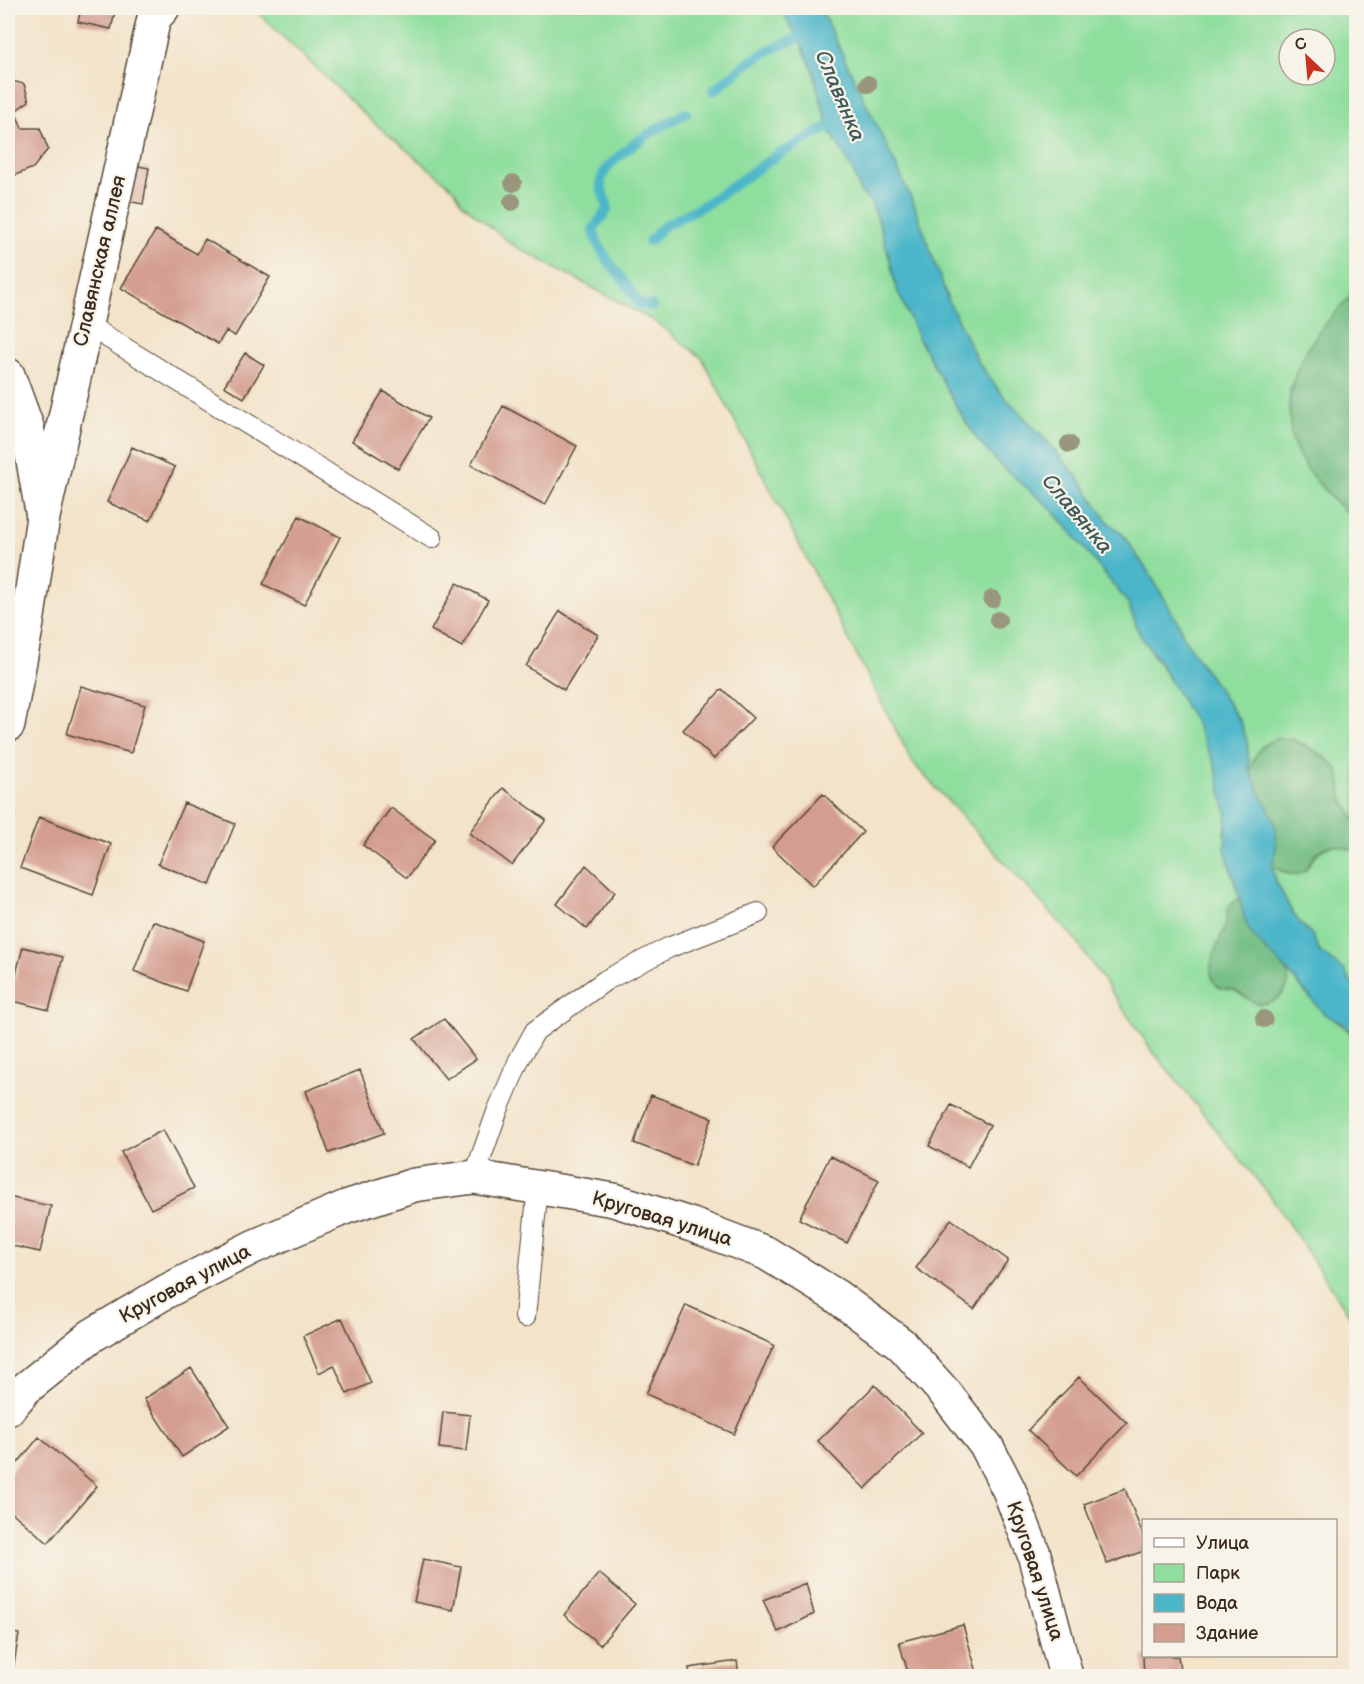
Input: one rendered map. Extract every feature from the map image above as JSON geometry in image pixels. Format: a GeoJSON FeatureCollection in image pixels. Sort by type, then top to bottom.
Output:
{"type":"FeatureCollection","features":[{"type":"Feature","properties":{"kind":"street","name":"Славянская аллея"},"geometry":{"type":"LineString","coordinates":[[43,517],[154,18],[163,8]]}},
{"type":"Feature","properties":{"kind":"street"},"geometry":{"type":"LineString","coordinates":[[8,375],[27,428],[43,517],[27,623],[8,725]]}},
{"type":"Feature","properties":{"kind":"street","name":"Круговая улица"},"geometry":{"type":"LineString","coordinates":[[8,1409],[25,1389],[91,1336],[167,1291],[253,1247],[346,1206],[414,1185],[474,1177],[614,1200],[766,1253],[836,1296],[901,1344],[946,1394],[987,1447],[1009,1490],[1034,1554],[1066,1677]]}},
{"type":"Feature","properties":{"kind":"lane"},"geometry":{"type":"LineString","coordinates":[[86,324],[432,538]]}},
{"type":"Feature","properties":{"kind":"lane"},"geometry":{"type":"LineString","coordinates":[[474,1177],[514,1071],[535,1031],[606,980],[668,948],[758,914]]}},
{"type":"Feature","properties":{"kind":"lane"},"geometry":{"type":"LineString","coordinates":[[525,1317],[538,1187]]}},
{"type":"Feature","properties":{"kind":"green space"},"geometry":{"type":"Polygon","coordinates":[[[253,8],[781,8],[799,38],[813,71],[828,127],[852,169],[860,191],[870,201],[877,216],[896,287],[918,337],[959,411],[977,439],[998,463],[1055,512],[1128,603],[1140,635],[1177,691],[1207,743],[1225,802],[1227,816],[1225,833],[1229,864],[1240,899],[1235,901],[1213,958],[1225,989],[1234,990],[1245,998],[1278,998],[1287,985],[1286,969],[1315,1004],[1356,1038],[1356,1325],[1271,1197],[1153,1052],[1075,939],[913,763],[702,358],[654,321],[511,244],[462,203],[454,189],[374,123],[253,8]]]}},
{"type":"Feature","properties":{"kind":"green space"},"geometry":{"type":"Polygon","coordinates":[[[820,8],[1356,8],[1356,289],[1297,370],[1290,389],[1289,411],[1292,438],[1308,470],[1331,498],[1356,521],[1356,822],[1343,802],[1341,782],[1336,772],[1314,750],[1305,745],[1286,739],[1266,743],[1259,751],[1250,772],[1247,741],[1240,721],[1185,640],[1179,624],[1151,576],[1123,535],[1108,522],[1082,484],[1047,441],[1000,392],[978,362],[948,300],[915,208],[820,8]]]}},
{"type":"Feature","properties":{"kind":"green space"},"geometry":{"type":"Polygon","coordinates":[[[1356,289],[1356,521],[1319,484],[1303,462],[1291,436],[1290,408],[1296,373],[1306,351],[1324,325],[1356,289]]]}},
{"type":"Feature","properties":{"kind":"green space"},"geometry":{"type":"Polygon","coordinates":[[[1279,738],[1303,745],[1321,755],[1334,766],[1339,774],[1343,799],[1357,826],[1356,851],[1340,846],[1329,846],[1314,856],[1302,873],[1295,875],[1272,866],[1275,850],[1273,826],[1250,772],[1259,750],[1267,743],[1279,738]]]}},
{"type":"Feature","properties":{"kind":"green space"},"geometry":{"type":"Polygon","coordinates":[[[1337,845],[1356,851],[1356,991],[1344,970],[1323,956],[1313,936],[1299,922],[1276,881],[1272,866],[1287,874],[1305,871],[1314,857],[1322,850],[1337,845]]]}},
{"type":"Feature","properties":{"kind":"green space"},"geometry":{"type":"Polygon","coordinates":[[[1240,899],[1246,919],[1256,938],[1283,965],[1288,975],[1283,994],[1264,1004],[1257,1003],[1236,991],[1219,988],[1211,974],[1212,959],[1226,925],[1228,908],[1240,899]]]}},
{"type":"Feature","properties":{"kind":"water","name":"Славянка"},"geometry":{"type":"Polygon","coordinates":[[[781,8],[820,8],[915,207],[948,300],[978,362],[1000,392],[1047,441],[1083,484],[1108,522],[1123,535],[1151,576],[1179,624],[1185,640],[1240,721],[1247,741],[1250,772],[1273,818],[1276,831],[1276,848],[1272,866],[1276,881],[1299,922],[1313,936],[1319,951],[1344,970],[1356,991],[1356,1038],[1345,1025],[1324,1014],[1249,930],[1225,849],[1227,816],[1215,765],[1196,724],[1158,660],[1140,635],[1128,603],[1055,512],[998,463],[977,439],[959,411],[918,337],[896,287],[877,216],[870,202],[860,191],[852,169],[828,127],[813,71],[799,38],[781,8]]]}},
{"type":"Feature","properties":{"kind":"building"},"geometry":{"type":"Polygon","coordinates":[[[81,8],[116,8],[111,29],[78,22],[81,8]]]}},
{"type":"Feature","properties":{"kind":"building"},"geometry":{"type":"Polygon","coordinates":[[[8,80],[24,84],[29,101],[15,111],[22,128],[40,128],[48,149],[33,168],[13,176],[8,175],[8,80]]]}},
{"type":"Feature","properties":{"kind":"building"},"geometry":{"type":"Polygon","coordinates":[[[127,164],[149,168],[143,204],[121,200],[127,164]]]}},
{"type":"Feature","properties":{"kind":"building"},"geometry":{"type":"Polygon","coordinates":[[[156,230],[197,254],[205,239],[270,277],[235,336],[226,331],[218,344],[121,288],[156,230]]]}},
{"type":"Feature","properties":{"kind":"building"},"geometry":{"type":"Polygon","coordinates":[[[245,353],[264,365],[244,398],[224,386],[245,353]]]}},
{"type":"Feature","properties":{"kind":"building"},"geometry":{"type":"Polygon","coordinates":[[[383,391],[429,418],[398,469],[352,441],[383,391]]]}},
{"type":"Feature","properties":{"kind":"building"},"geometry":{"type":"Polygon","coordinates":[[[503,406],[577,446],[545,505],[471,465],[503,406]]]}},
{"type":"Feature","properties":{"kind":"building"},"geometry":{"type":"Polygon","coordinates":[[[132,447],[175,467],[150,521],[107,502],[132,447]]]}},
{"type":"Feature","properties":{"kind":"building"},"geometry":{"type":"Polygon","coordinates":[[[299,516],[340,537],[304,605],[263,584],[299,516]]]}},
{"type":"Feature","properties":{"kind":"building"},"geometry":{"type":"Polygon","coordinates":[[[457,583],[488,600],[462,647],[431,630],[457,583]]]}},
{"type":"Feature","properties":{"kind":"building"},"geometry":{"type":"Polygon","coordinates":[[[560,611],[598,635],[564,690],[526,666],[560,611]]]}},
{"type":"Feature","properties":{"kind":"building"},"geometry":{"type":"Polygon","coordinates":[[[81,686],[145,705],[131,753],[67,734],[81,686]]]}},
{"type":"Feature","properties":{"kind":"building"},"geometry":{"type":"Polygon","coordinates":[[[722,689],[753,718],[714,759],[683,730],[722,689]]]}},
{"type":"Feature","properties":{"kind":"building"},"geometry":{"type":"Polygon","coordinates":[[[503,788],[546,820],[512,865],[469,833],[503,788]]]}},
{"type":"Feature","properties":{"kind":"building"},"geometry":{"type":"Polygon","coordinates":[[[823,794],[863,832],[813,886],[772,847],[823,794]]]}},
{"type":"Feature","properties":{"kind":"building"},"geometry":{"type":"Polygon","coordinates":[[[184,803],[235,824],[210,885],[158,864],[184,803]]]}},
{"type":"Feature","properties":{"kind":"building"},"geometry":{"type":"Polygon","coordinates":[[[391,808],[435,840],[407,878],[363,845],[391,808]]]}},
{"type":"Feature","properties":{"kind":"building"},"geometry":{"type":"Polygon","coordinates":[[[39,817],[111,844],[93,895],[20,868],[39,817]]]}},
{"type":"Feature","properties":{"kind":"building"},"geometry":{"type":"Polygon","coordinates":[[[586,865],[615,892],[587,929],[557,904],[586,865]]]}},
{"type":"Feature","properties":{"kind":"building"},"geometry":{"type":"Polygon","coordinates":[[[153,921],[204,941],[186,991],[134,971],[153,921]]]}},
{"type":"Feature","properties":{"kind":"building"},"geometry":{"type":"Polygon","coordinates":[[[23,947],[63,957],[49,1010],[9,1000],[23,947]]]}},
{"type":"Feature","properties":{"kind":"building"},"geometry":{"type":"Polygon","coordinates":[[[444,1019],[476,1059],[446,1079],[414,1039],[444,1019]]]}},
{"type":"Feature","properties":{"kind":"building"},"geometry":{"type":"Polygon","coordinates":[[[360,1070],[384,1133],[329,1153],[306,1091],[360,1070]]]}},
{"type":"Feature","properties":{"kind":"building"},"geometry":{"type":"Polygon","coordinates":[[[651,1095],[712,1118],[694,1166],[634,1143],[651,1095]]]}},
{"type":"Feature","properties":{"kind":"building"},"geometry":{"type":"Polygon","coordinates":[[[951,1105],[990,1125],[968,1167],[929,1146],[951,1105]]]}},
{"type":"Feature","properties":{"kind":"building"},"geometry":{"type":"Polygon","coordinates":[[[163,1130],[194,1188],[151,1209],[121,1152],[163,1130]]]}},
{"type":"Feature","properties":{"kind":"building"},"geometry":{"type":"Polygon","coordinates":[[[830,1156],[879,1180],[847,1243],[799,1219],[830,1156]]]}},
{"type":"Feature","properties":{"kind":"building"},"geometry":{"type":"Polygon","coordinates":[[[8,1197],[51,1206],[40,1252],[8,1245],[8,1197]]]}},
{"type":"Feature","properties":{"kind":"building"},"geometry":{"type":"Polygon","coordinates":[[[951,1219],[1008,1260],[974,1309],[916,1268],[951,1219]]]}},
{"type":"Feature","properties":{"kind":"building"},"geometry":{"type":"Polygon","coordinates":[[[686,1305],[774,1345],[734,1434],[646,1394],[686,1305]]]}},
{"type":"Feature","properties":{"kind":"building"},"geometry":{"type":"Polygon","coordinates":[[[342,1318],[371,1383],[347,1394],[334,1365],[319,1373],[303,1336],[342,1318]]]}},
{"type":"Feature","properties":{"kind":"building"},"geometry":{"type":"Polygon","coordinates":[[[191,1368],[229,1426],[182,1457],[144,1399],[191,1368]]]}},
{"type":"Feature","properties":{"kind":"building"},"geometry":{"type":"Polygon","coordinates":[[[1079,1377],[1127,1423],[1076,1476],[1028,1430],[1079,1377]]]}},
{"type":"Feature","properties":{"kind":"building"},"geometry":{"type":"Polygon","coordinates":[[[875,1385],[922,1433],[865,1489],[818,1441],[875,1385]]]}},
{"type":"Feature","properties":{"kind":"building"},"geometry":{"type":"Polygon","coordinates":[[[443,1412],[470,1415],[466,1451],[439,1448],[443,1412]]]}},
{"type":"Feature","properties":{"kind":"building"},"geometry":{"type":"Polygon","coordinates":[[[39,1437],[97,1486],[48,1543],[8,1509],[8,1475],[39,1437]]]}},
{"type":"Feature","properties":{"kind":"building"},"geometry":{"type":"Polygon","coordinates":[[[1125,1489],[1142,1533],[1142,1552],[1107,1564],[1084,1504],[1125,1489]]]}},
{"type":"Feature","properties":{"kind":"building"},"geometry":{"type":"Polygon","coordinates":[[[423,1559],[461,1567],[453,1610],[414,1602],[423,1559]]]}},
{"type":"Feature","properties":{"kind":"building"},"geometry":{"type":"Polygon","coordinates":[[[599,1573],[635,1604],[600,1645],[564,1615],[599,1573]]]}},
{"type":"Feature","properties":{"kind":"building"},"geometry":{"type":"Polygon","coordinates":[[[806,1583],[814,1614],[778,1632],[763,1600],[806,1583]]]}},
{"type":"Feature","properties":{"kind":"building"},"geometry":{"type":"Polygon","coordinates":[[[963,1625],[978,1676],[909,1676],[899,1642],[963,1625]]]}},
{"type":"Feature","properties":{"kind":"building"},"geometry":{"type":"Polygon","coordinates":[[[8,1632],[19,1634],[12,1676],[8,1676],[8,1632]]]}},
{"type":"Feature","properties":{"kind":"building"},"geometry":{"type":"Polygon","coordinates":[[[1143,1657],[1178,1657],[1181,1676],[1144,1676],[1143,1657]]]}},
{"type":"Feature","properties":{"kind":"building"},"geometry":{"type":"Polygon","coordinates":[[[737,1661],[739,1676],[690,1676],[689,1668],[737,1661]]]}},
{"type":"Feature","properties":{"kind":"waterway"},"geometry":{"type":"LineString","coordinates":[[713,91],[745,65],[771,49],[799,38]]}},
{"type":"Feature","properties":{"kind":"waterway"},"geometry":{"type":"LineString","coordinates":[[652,306],[639,304],[607,259],[597,240],[593,230],[608,208],[601,182],[604,173],[623,152],[686,113]]}},
{"type":"Feature","properties":{"kind":"waterway"},"geometry":{"type":"LineString","coordinates":[[649,241],[664,226],[706,204],[779,154],[828,127]]}}]}
